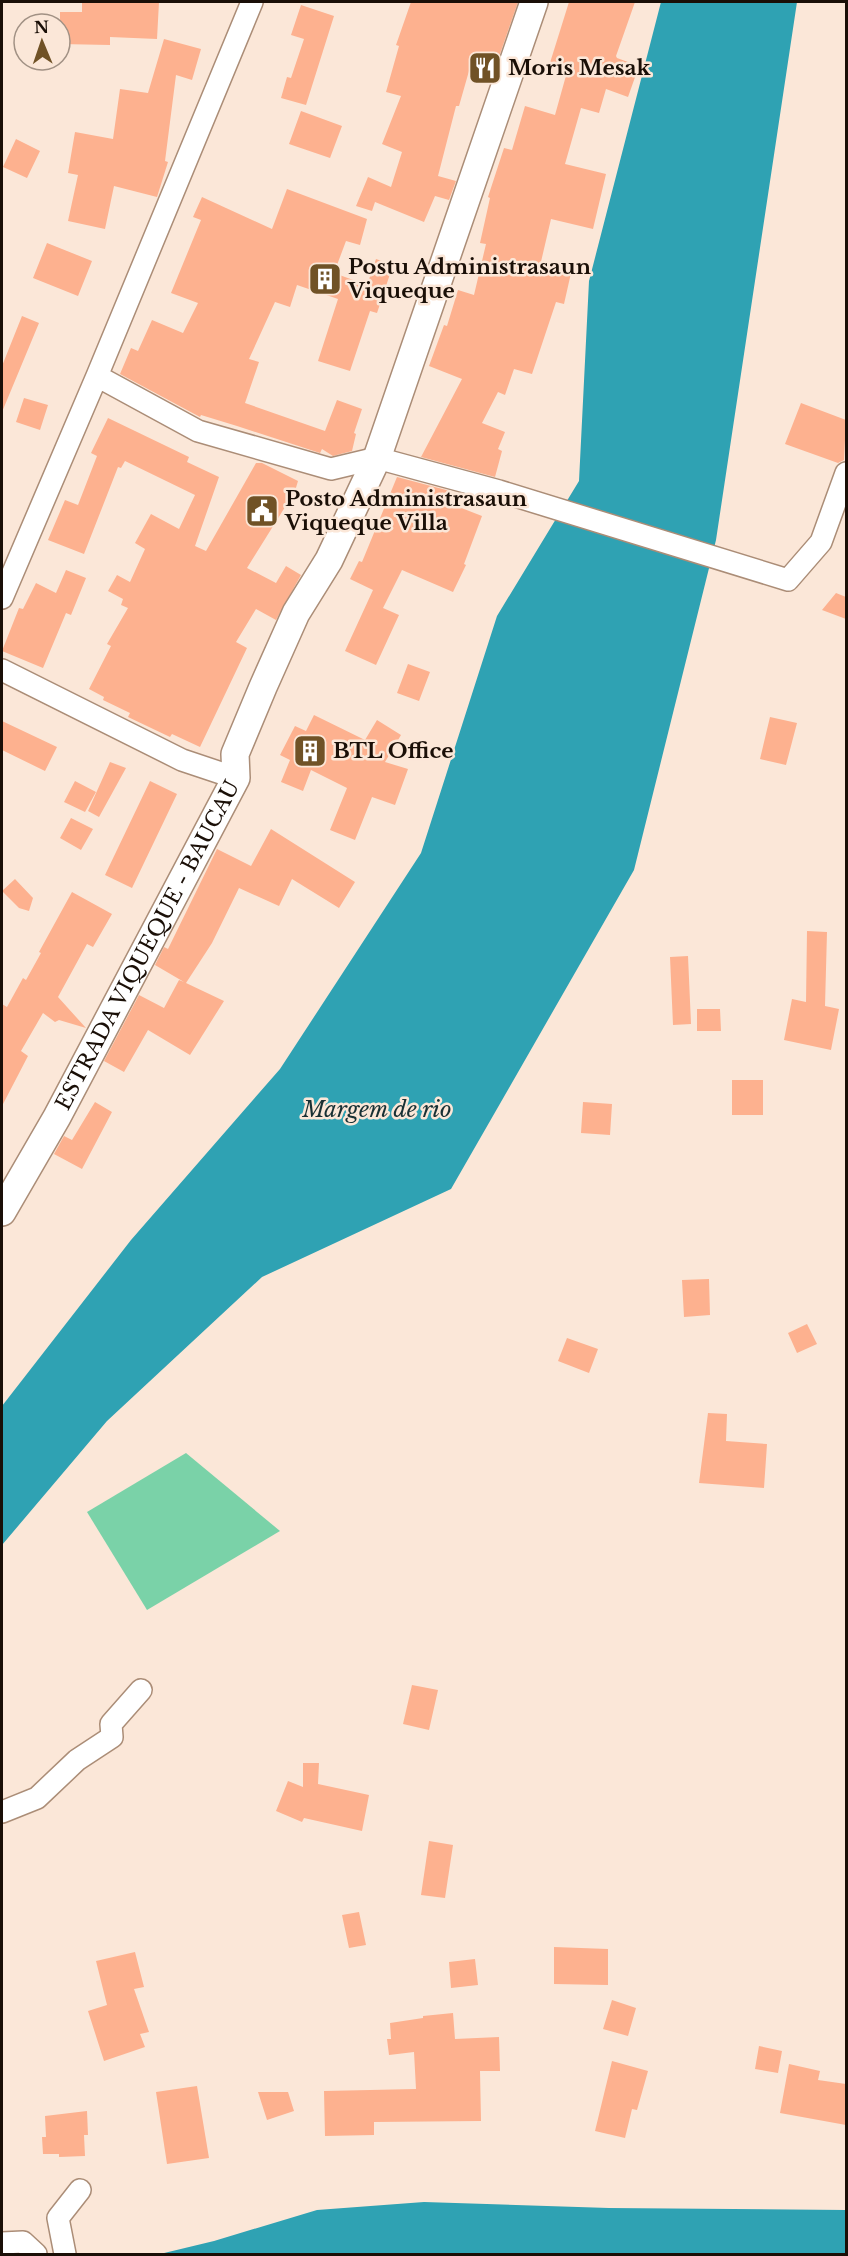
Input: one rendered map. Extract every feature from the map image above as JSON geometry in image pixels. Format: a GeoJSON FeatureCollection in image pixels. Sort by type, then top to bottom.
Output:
{"type":"FeatureCollection","features":[{"type":"Feature","properties":{"kind":"main road","name":"ESTRADA VIQUEQUE - BAUCAU"},"geometry":{"type":"LineString","coordinates":[[2,1212],[57,1117],[236,778],[235,754],[296,613],[329,560],[377,458],[534,2]]}},
{"type":"Feature","properties":{"kind":"street"},"geometry":{"type":"LineString","coordinates":[[2,598],[252,2]]}},
{"type":"Feature","properties":{"kind":"street"},"geometry":{"type":"LineString","coordinates":[[97,376],[198,431],[331,469],[377,458],[499,491],[788,580],[821,542],[846,473]]}},
{"type":"Feature","properties":{"kind":"street"},"geometry":{"type":"LineString","coordinates":[[2,670],[182,760],[236,778]]}},
{"type":"Feature","properties":{"kind":"street"},"geometry":{"type":"LineString","coordinates":[[2,1812],[37,1798],[77,1760],[112,1737],[111,1724],[141,1690]]}},
{"type":"Feature","properties":{"kind":"street"},"geometry":{"type":"LineString","coordinates":[[64,2254],[58,2218],[80,2190]]}},
{"type":"Feature","properties":{"kind":"street"},"geometry":{"type":"LineString","coordinates":[[2,2243],[23,2242],[36,2254]]}},
{"type":"Feature","properties":{"kind":"green space"},"geometry":{"type":"Polygon","coordinates":[[[186,1453],[280,1531],[147,1610],[87,1512],[186,1453]]]}},
{"type":"Feature","properties":{"kind":"water","name":"Margem de rio"},"geometry":{"type":"Polygon","coordinates":[[[661,2],[797,2],[716,540],[634,870],[451,1189],[262,1277],[107,1421],[2,1545],[2,1406],[131,1240],[280,1069],[421,853],[497,616],[579,481],[589,281],[661,2]]]}},
{"type":"Feature","properties":{"kind":"water"},"geometry":{"type":"Polygon","coordinates":[[[424,2202],[609,2208],[846,2210],[846,2254],[160,2254],[214,2241],[317,2210],[424,2202]]]}},
{"type":"Feature","properties":{"kind":"building"},"geometry":{"type":"Polygon","coordinates":[[[82,2],[159,2],[157,39],[110,37],[110,45],[72,44],[72,12],[82,12],[82,2]]]}},
{"type":"Feature","properties":{"kind":"building"},"geometry":{"type":"Polygon","coordinates":[[[411,2],[518,2],[492,77],[469,71],[459,106],[456,106],[438,176],[456,181],[449,200],[435,196],[424,222],[375,202],[372,211],[356,206],[368,177],[391,187],[402,152],[382,144],[401,96],[386,92],[399,46],[396,45],[411,2]]]}},
{"type":"Feature","properties":{"kind":"building"},"geometry":{"type":"Polygon","coordinates":[[[569,2],[635,2],[616,56],[639,66],[628,97],[606,89],[599,113],[581,108],[565,164],[606,174],[593,229],[551,219],[540,266],[571,273],[564,304],[556,302],[532,374],[514,369],[505,395],[498,392],[482,423],[505,432],[498,449],[502,451],[495,477],[421,457],[462,379],[429,366],[444,325],[447,326],[458,290],[474,295],[486,244],[480,243],[490,198],[488,197],[504,148],[512,150],[525,106],[555,115],[567,72],[549,66],[569,2]]]}},
{"type":"Feature","properties":{"kind":"building"},"geometry":{"type":"Polygon","coordinates":[[[301,5],[334,16],[306,105],[281,98],[287,77],[291,78],[304,39],[291,35],[301,5]]]}},
{"type":"Feature","properties":{"kind":"building"},"geometry":{"type":"Polygon","coordinates":[[[164,39],[201,49],[192,80],[176,75],[165,161],[168,162],[157,197],[114,186],[105,229],[68,221],[78,175],[68,173],[75,132],[113,139],[120,89],[148,93],[164,39]]]}},
{"type":"Feature","properties":{"kind":"building"},"geometry":{"type":"Polygon","coordinates":[[[301,111],[342,126],[330,158],[289,144],[301,111]]]}},
{"type":"Feature","properties":{"kind":"building"},"geometry":{"type":"Polygon","coordinates":[[[16,139],[40,151],[27,178],[3,167],[16,139]]]}},
{"type":"Feature","properties":{"kind":"building"},"geometry":{"type":"Polygon","coordinates":[[[287,189],[367,219],[360,245],[346,241],[334,273],[367,285],[376,259],[393,265],[377,313],[370,311],[350,371],[318,361],[338,299],[297,285],[290,307],[275,302],[249,359],[259,362],[245,403],[325,431],[337,400],[362,409],[354,433],[356,434],[352,451],[333,456],[322,449],[320,453],[201,415],[200,417],[120,374],[131,348],[138,351],[152,320],[183,333],[198,303],[171,293],[201,220],[193,217],[202,197],[272,229],[287,189]]]}},
{"type":"Feature","properties":{"kind":"building"},"geometry":{"type":"Polygon","coordinates":[[[47,243],[92,261],[78,296],[33,278],[47,243]]]}},
{"type":"Feature","properties":{"kind":"building"},"geometry":{"type":"Polygon","coordinates":[[[22,316],[39,323],[2,412],[2,366],[22,316]]]}},
{"type":"Feature","properties":{"kind":"building"},"geometry":{"type":"Polygon","coordinates":[[[24,398],[48,405],[40,430],[16,422],[24,398]]]}},
{"type":"Feature","properties":{"kind":"building"},"geometry":{"type":"Polygon","coordinates":[[[801,403],[846,420],[844,460],[838,463],[785,444],[801,403]]]}},
{"type":"Feature","properties":{"kind":"building"},"geometry":{"type":"Polygon","coordinates":[[[108,418],[189,457],[187,462],[219,477],[195,546],[206,551],[256,463],[262,463],[298,481],[295,491],[247,568],[276,583],[286,566],[301,575],[276,620],[256,609],[236,642],[247,648],[200,747],[172,734],[170,737],[128,717],[130,713],[103,700],[104,697],[89,689],[111,646],[107,644],[128,608],[121,605],[123,599],[108,591],[117,575],[130,582],[145,549],[135,543],[151,514],[179,529],[195,495],[125,461],[121,468],[118,467],[84,554],[48,540],[65,500],[78,505],[97,456],[91,453],[108,418]]]}},
{"type":"Feature","properties":{"kind":"building"},"geometry":{"type":"Polygon","coordinates":[[[397,477],[450,491],[446,502],[482,516],[464,564],[466,565],[453,592],[402,570],[383,608],[399,615],[376,665],[345,651],[373,590],[350,579],[359,561],[362,562],[397,477]]]}},
{"type":"Feature","properties":{"kind":"building"},"geometry":{"type":"Polygon","coordinates":[[[66,570],[86,578],[71,615],[66,613],[43,668],[2,651],[19,608],[23,609],[36,583],[56,593],[66,570]]]}},
{"type":"Feature","properties":{"kind":"building"},"geometry":{"type":"Polygon","coordinates":[[[836,593],[846,597],[846,619],[822,610],[836,593]]]}},
{"type":"Feature","properties":{"kind":"building"},"geometry":{"type":"Polygon","coordinates":[[[408,664],[430,672],[419,701],[397,693],[408,664]]]}},
{"type":"Feature","properties":{"kind":"building"},"geometry":{"type":"Polygon","coordinates":[[[314,715],[365,740],[377,720],[401,735],[385,762],[408,769],[395,805],[372,797],[355,840],[330,830],[347,788],[311,770],[303,791],[281,782],[290,760],[280,755],[295,726],[306,731],[314,715]]]}},
{"type":"Feature","properties":{"kind":"building"},"geometry":{"type":"Polygon","coordinates":[[[770,717],[797,723],[786,765],[760,759],[770,717]]]}},
{"type":"Feature","properties":{"kind":"building"},"geometry":{"type":"Polygon","coordinates":[[[2,721],[57,747],[45,771],[2,750],[2,721]]]}},
{"type":"Feature","properties":{"kind":"building"},"geometry":{"type":"Polygon","coordinates":[[[110,762],[126,768],[99,817],[88,811],[110,762]]]}},
{"type":"Feature","properties":{"kind":"building"},"geometry":{"type":"Polygon","coordinates":[[[75,781],[96,792],[85,812],[64,802],[75,781]]]}},
{"type":"Feature","properties":{"kind":"building"},"geometry":{"type":"Polygon","coordinates":[[[150,781],[177,794],[132,888],[105,875],[150,781]]]}},
{"type":"Feature","properties":{"kind":"building"},"geometry":{"type":"Polygon","coordinates":[[[71,818],[93,829],[81,850],[60,838],[71,818]]]}},
{"type":"Feature","properties":{"kind":"building"},"geometry":{"type":"Polygon","coordinates":[[[271,829],[355,882],[339,908],[292,879],[279,906],[239,888],[212,943],[186,983],[224,1001],[190,1055],[148,1030],[124,1072],[104,1061],[139,995],[164,1008],[179,980],[184,982],[155,965],[164,947],[168,949],[217,849],[251,866],[271,829]]]}},
{"type":"Feature","properties":{"kind":"building"},"geometry":{"type":"Polygon","coordinates":[[[15,879],[33,898],[29,911],[19,908],[2,891],[15,879]]]}},
{"type":"Feature","properties":{"kind":"building"},"geometry":{"type":"Polygon","coordinates":[[[72,892],[112,914],[93,947],[87,944],[58,997],[86,1028],[59,1020],[55,1022],[43,1013],[21,1051],[28,1056],[2,1106],[2,1004],[7,1007],[23,978],[26,980],[72,892]]]}},
{"type":"Feature","properties":{"kind":"building"},"geometry":{"type":"Polygon","coordinates":[[[807,931],[827,932],[825,1006],[839,1009],[831,1050],[784,1040],[792,999],[806,1002],[807,931]]]}},
{"type":"Feature","properties":{"kind":"building"},"geometry":{"type":"Polygon","coordinates":[[[688,956],[691,1024],[673,1025],[670,957],[688,956]]]}},
{"type":"Feature","properties":{"kind":"building"},"geometry":{"type":"Polygon","coordinates":[[[697,1009],[720,1009],[721,1031],[697,1031],[697,1009]]]}},
{"type":"Feature","properties":{"kind":"building"},"geometry":{"type":"Polygon","coordinates":[[[732,1080],[763,1080],[763,1115],[732,1115],[732,1080]]]}},
{"type":"Feature","properties":{"kind":"building"},"geometry":{"type":"Polygon","coordinates":[[[95,1102],[112,1112],[82,1169],[54,1154],[64,1136],[72,1140],[95,1102]]]}},
{"type":"Feature","properties":{"kind":"building"},"geometry":{"type":"Polygon","coordinates":[[[583,1102],[612,1104],[610,1135],[581,1133],[583,1102]]]}},
{"type":"Feature","properties":{"kind":"building"},"geometry":{"type":"Polygon","coordinates":[[[709,1279],[710,1315],[684,1317],[682,1280],[709,1279]]]}},
{"type":"Feature","properties":{"kind":"building"},"geometry":{"type":"Polygon","coordinates":[[[807,1324],[817,1344],[797,1353],[788,1333],[807,1324]]]}},
{"type":"Feature","properties":{"kind":"building"},"geometry":{"type":"Polygon","coordinates":[[[567,1338],[598,1349],[589,1373],[558,1361],[567,1338]]]}},
{"type":"Feature","properties":{"kind":"building"},"geometry":{"type":"Polygon","coordinates":[[[708,1413],[727,1414],[726,1441],[767,1444],[764,1488],[699,1483],[708,1413]]]}},
{"type":"Feature","properties":{"kind":"building"},"geometry":{"type":"Polygon","coordinates":[[[412,1685],[438,1690],[429,1730],[403,1724],[412,1685]]]}},
{"type":"Feature","properties":{"kind":"building"},"geometry":{"type":"Polygon","coordinates":[[[303,1763],[319,1763],[318,1784],[369,1795],[362,1831],[304,1818],[302,1822],[276,1811],[288,1781],[303,1787],[303,1763]]]}},
{"type":"Feature","properties":{"kind":"building"},"geometry":{"type":"Polygon","coordinates":[[[429,1841],[453,1845],[445,1898],[421,1895],[429,1841]]]}},
{"type":"Feature","properties":{"kind":"building"},"geometry":{"type":"Polygon","coordinates":[[[359,1912],[366,1945],[349,1948],[342,1915],[359,1912]]]}},
{"type":"Feature","properties":{"kind":"building"},"geometry":{"type":"Polygon","coordinates":[[[554,1947],[608,1949],[608,1985],[554,1984],[554,1947]]]}},
{"type":"Feature","properties":{"kind":"building"},"geometry":{"type":"Polygon","coordinates":[[[135,1952],[144,1987],[134,1989],[149,2032],[140,2034],[145,2047],[104,2061],[88,2011],[107,2005],[96,1961],[135,1952]]]}},
{"type":"Feature","properties":{"kind":"building"},"geometry":{"type":"Polygon","coordinates":[[[475,1959],[478,1985],[451,1988],[449,1962],[475,1959]]]}},
{"type":"Feature","properties":{"kind":"building"},"geometry":{"type":"Polygon","coordinates":[[[612,2000],[636,2008],[628,2036],[603,2029],[612,2000]]]}},
{"type":"Feature","properties":{"kind":"building"},"geometry":{"type":"Polygon","coordinates":[[[453,2013],[455,2039],[499,2037],[500,2071],[480,2071],[481,2121],[374,2122],[374,2135],[325,2136],[324,2091],[416,2089],[414,2052],[389,2055],[387,2039],[391,2039],[390,2023],[453,2013]]]}},
{"type":"Feature","properties":{"kind":"building"},"geometry":{"type":"Polygon","coordinates":[[[759,2046],[782,2051],[778,2073],[755,2069],[759,2046]]]}},
{"type":"Feature","properties":{"kind":"building"},"geometry":{"type":"Polygon","coordinates":[[[612,2061],[648,2071],[637,2110],[632,2109],[625,2138],[595,2131],[612,2061]]]}},
{"type":"Feature","properties":{"kind":"building"},"geometry":{"type":"Polygon","coordinates":[[[789,2064],[820,2071],[818,2080],[846,2084],[846,2125],[780,2113],[789,2064]]]}},
{"type":"Feature","properties":{"kind":"building"},"geometry":{"type":"Polygon","coordinates":[[[197,2086],[209,2158],[167,2164],[156,2092],[197,2086]]]}},
{"type":"Feature","properties":{"kind":"building"},"geometry":{"type":"Polygon","coordinates":[[[258,2092],[288,2092],[294,2111],[267,2120],[258,2092]]]}},
{"type":"Feature","properties":{"kind":"building"},"geometry":{"type":"Polygon","coordinates":[[[87,2111],[88,2135],[84,2135],[85,2156],[59,2157],[59,2154],[43,2154],[42,2137],[46,2137],[45,2116],[87,2111]]]}},
{"type":"Feature","properties":{"kind":"place","name":"Moris Mesak"},"geometry":{"type":"Point","coordinates":[485,68]}},
{"type":"Feature","properties":{"kind":"place","name":"Postu Administrasaun Viqueque"},"geometry":{"type":"Point","coordinates":[325,279]}},
{"type":"Feature","properties":{"kind":"place","name":"Posto Administrasaun Viqueque Villa"},"geometry":{"type":"Point","coordinates":[262,511]}},
{"type":"Feature","properties":{"kind":"place","name":"BTL Office"},"geometry":{"type":"Point","coordinates":[310,751]}}]}
